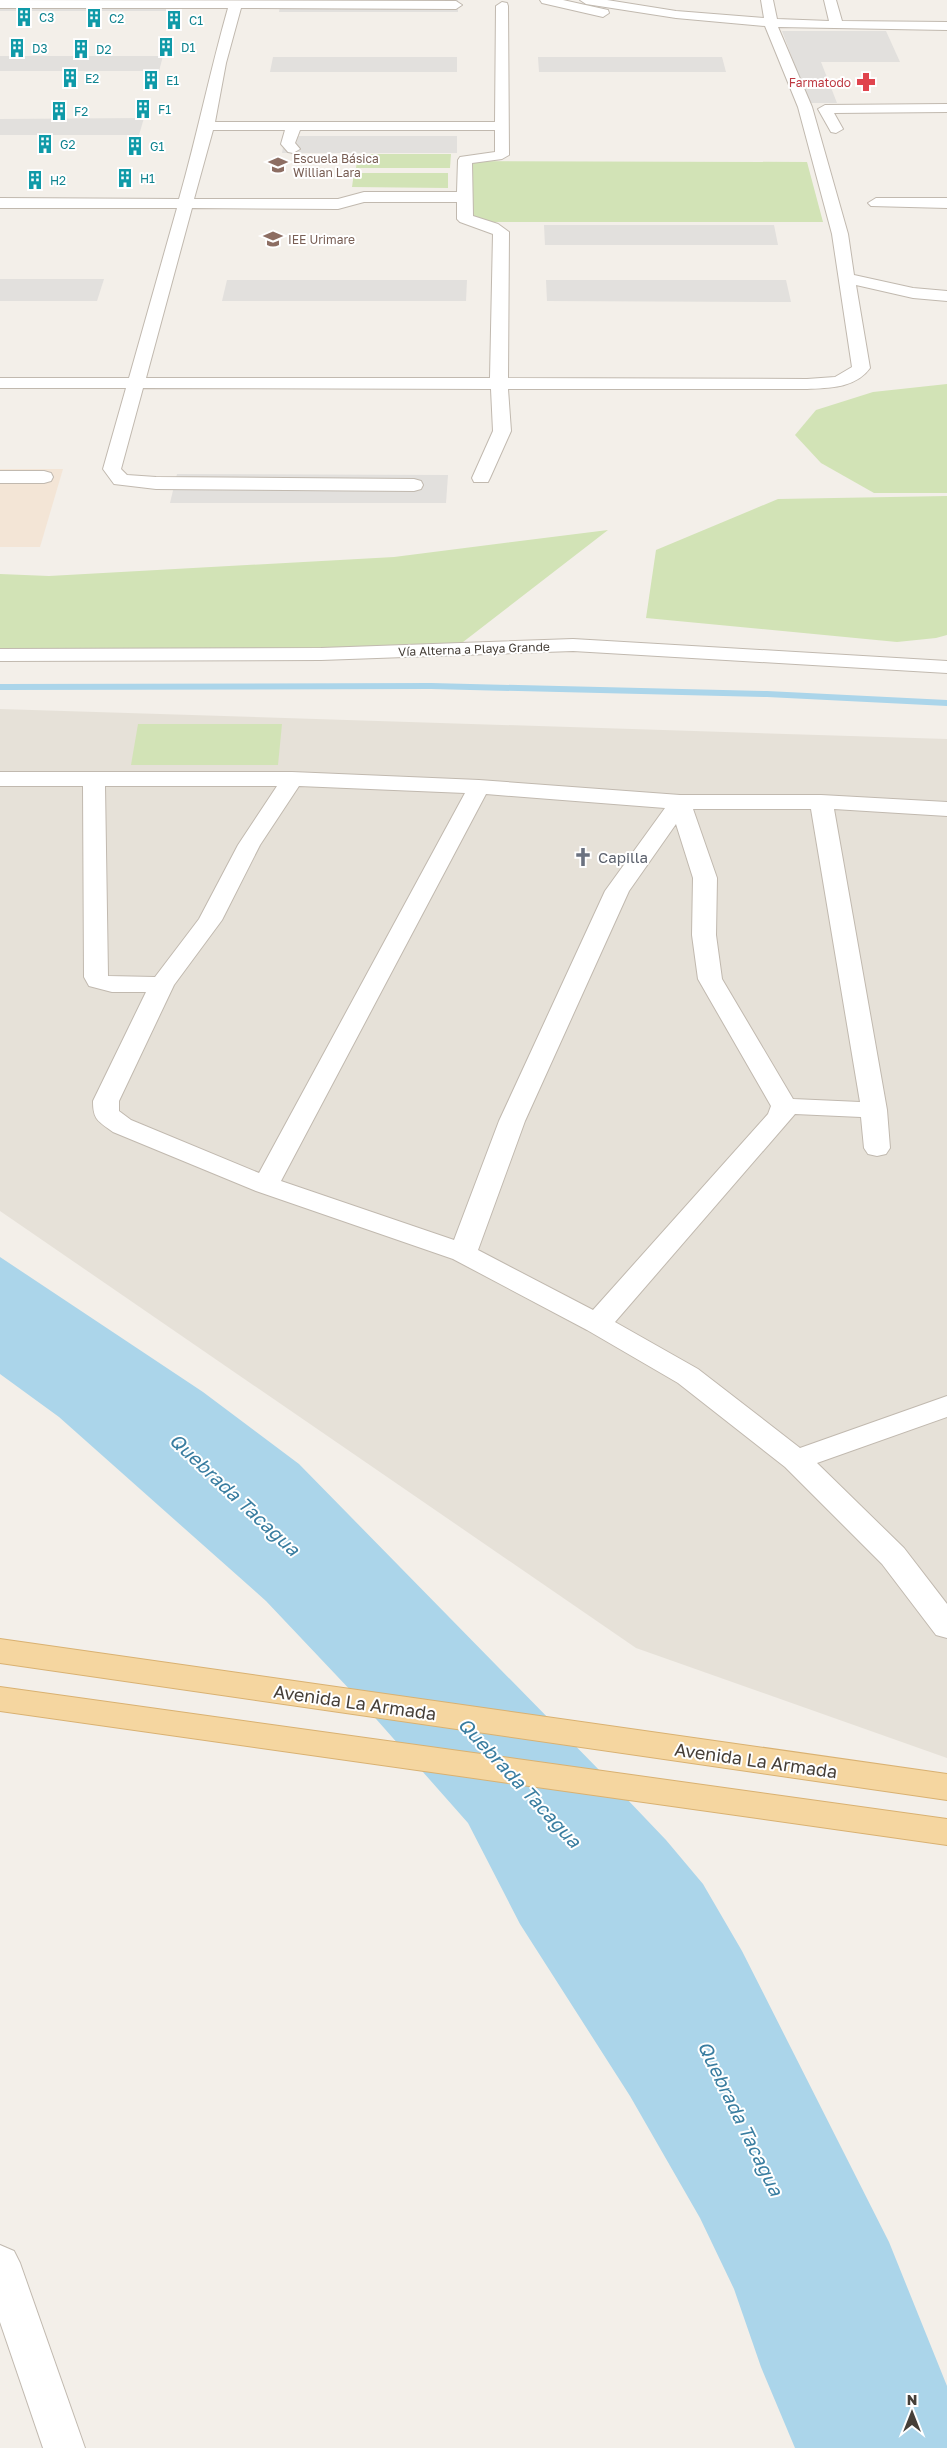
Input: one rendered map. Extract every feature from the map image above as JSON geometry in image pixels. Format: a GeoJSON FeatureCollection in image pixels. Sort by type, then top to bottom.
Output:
{"type":"FeatureCollection","features":[{"type":"Feature","properties":{"kind":"main road","name":"Avenida La Armada"},"geometry":{"type":"LineString","coordinates":[[0,1651],[947,1787]]}},
{"type":"Feature","properties":{"kind":"main road"},"geometry":{"type":"LineString","coordinates":[[0,1699],[947,1832]]}},
{"type":"Feature","properties":{"kind":"street"},"geometry":{"type":"LineString","coordinates":[[546,0],[638,19],[705,26],[947,26]]}},
{"type":"Feature","properties":{"kind":"street"},"geometry":{"type":"LineString","coordinates":[[586,0],[660,13],[772,26]]}},
{"type":"Feature","properties":{"kind":"street"},"geometry":{"type":"LineString","coordinates":[[0,384],[807,384],[836,382],[853,377],[861,368],[840,234],[805,107],[772,26],[767,0]]}},
{"type":"Feature","properties":{"kind":"street"},"geometry":{"type":"LineString","coordinates":[[830,0],[836,24]]}},
{"type":"Feature","properties":{"kind":"street"},"geometry":{"type":"LineString","coordinates":[[0,4],[236,3],[456,5]]}},
{"type":"Feature","properties":{"kind":"street"},"geometry":{"type":"LineString","coordinates":[[236,3],[218,63],[207,126],[112,469],[121,480],[156,483],[414,485]]}},
{"type":"Feature","properties":{"kind":"street"},"geometry":{"type":"LineString","coordinates":[[481,478],[502,431],[500,383],[501,232],[492,227],[465,219],[466,160],[502,155],[502,6]]}},
{"type":"Feature","properties":{"kind":"street"},"geometry":{"type":"LineString","coordinates":[[804,26],[836,24],[856,26]]}},
{"type":"Feature","properties":{"kind":"street"},"geometry":{"type":"LineString","coordinates":[[836,129],[825,109],[943,112]]}},
{"type":"Feature","properties":{"kind":"street"},"geometry":{"type":"LineString","coordinates":[[207,126],[501,126]]}},
{"type":"Feature","properties":{"kind":"street"},"geometry":{"type":"LineString","coordinates":[[293,149],[288,144],[294,126]]}},
{"type":"Feature","properties":{"kind":"street"},"geometry":{"type":"LineString","coordinates":[[338,204],[364,196],[466,196]]}},
{"type":"Feature","properties":{"kind":"street"},"geometry":{"type":"LineString","coordinates":[[0,203],[338,204],[371,212]]}},
{"type":"Feature","properties":{"kind":"street"},"geometry":{"type":"LineString","coordinates":[[876,203],[947,204]]}},
{"type":"Feature","properties":{"kind":"street"},"geometry":{"type":"LineString","coordinates":[[446,213],[465,213]]}},
{"type":"Feature","properties":{"kind":"street"},"geometry":{"type":"LineString","coordinates":[[848,278],[913,293],[947,296]]}},
{"type":"Feature","properties":{"kind":"street"},"geometry":{"type":"LineString","coordinates":[[0,477],[44,477]]}},
{"type":"Feature","properties":{"kind":"street","name":"Vía Alterna a Playa Grande"},"geometry":{"type":"LineString","coordinates":[[0,655],[321,654],[573,646],[947,667]]}},
{"type":"Feature","properties":{"kind":"street"},"geometry":{"type":"LineString","coordinates":[[0,778],[94,780],[292,779],[479,786],[680,802],[821,802],[947,809]]}},
{"type":"Feature","properties":{"kind":"street"},"geometry":{"type":"LineString","coordinates":[[292,779],[249,845],[210,920],[162,984],[106,1101],[106,1114],[122,1126],[266,1185],[463,1253],[597,1324],[688,1376],[796,1460],[893,1556],[947,1627]]}},
{"type":"Feature","properties":{"kind":"street"},"geometry":{"type":"LineString","coordinates":[[94,780],[96,977],[98,982],[112,985],[162,984]]}},
{"type":"Feature","properties":{"kind":"street"},"geometry":{"type":"LineString","coordinates":[[266,1185],[479,786]]}},
{"type":"Feature","properties":{"kind":"street"},"geometry":{"type":"LineString","coordinates":[[597,1324],[781,1116],[784,1106],[710,978],[704,935],[705,878],[680,802]]}},
{"type":"Feature","properties":{"kind":"street"},"geometry":{"type":"LineString","coordinates":[[463,1253],[512,1121],[617,891],[680,802]]}},
{"type":"Feature","properties":{"kind":"street"},"geometry":{"type":"LineString","coordinates":[[821,802],[874,1110],[877,1148]]}},
{"type":"Feature","properties":{"kind":"street"},"geometry":{"type":"LineString","coordinates":[[784,1106],[874,1110]]}},
{"type":"Feature","properties":{"kind":"street"},"geometry":{"type":"LineString","coordinates":[[796,1460],[947,1406]]}},
{"type":"Feature","properties":{"kind":"street"},"geometry":{"type":"LineString","coordinates":[[0,2262],[64,2448]]}},
{"type":"Feature","properties":{"kind":"shaded area"},"geometry":{"type":"Polygon","coordinates":[[[0,0],[181,0],[178,11],[0,11],[0,0]]]}},
{"type":"Feature","properties":{"kind":"shaded area"},"geometry":{"type":"Polygon","coordinates":[[[281,0],[458,0],[458,12],[279,12],[281,0]]]}},
{"type":"Feature","properties":{"kind":"shaded area"},"geometry":{"type":"Polygon","coordinates":[[[782,31],[886,31],[900,62],[821,62],[837,103],[809,103],[782,31]]]}},
{"type":"Feature","properties":{"kind":"shaded area"},"geometry":{"type":"Polygon","coordinates":[[[0,56],[163,56],[159,71],[0,71],[0,56]]]}},
{"type":"Feature","properties":{"kind":"shaded area"},"geometry":{"type":"Polygon","coordinates":[[[273,57],[457,57],[457,72],[270,72],[273,57]]]}},
{"type":"Feature","properties":{"kind":"shaded area"},"geometry":{"type":"Polygon","coordinates":[[[538,57],[722,57],[726,72],[539,72],[538,57]]]}},
{"type":"Feature","properties":{"kind":"shaded area"},"geometry":{"type":"Polygon","coordinates":[[[144,118],[139,135],[0,135],[0,119],[144,118]]]}},
{"type":"Feature","properties":{"kind":"shaded area"},"geometry":{"type":"Polygon","coordinates":[[[285,136],[457,136],[457,153],[282,153],[285,136]]]}},
{"type":"Feature","properties":{"kind":"shaded area"},"geometry":{"type":"Polygon","coordinates":[[[544,225],[774,225],[778,245],[545,245],[544,225]]]}},
{"type":"Feature","properties":{"kind":"shaded area"},"geometry":{"type":"Polygon","coordinates":[[[0,279],[104,279],[97,301],[0,301],[0,279]]]}},
{"type":"Feature","properties":{"kind":"shaded area"},"geometry":{"type":"Polygon","coordinates":[[[227,280],[467,280],[466,301],[222,301],[227,280]]]}},
{"type":"Feature","properties":{"kind":"shaded area"},"geometry":{"type":"Polygon","coordinates":[[[546,280],[786,280],[791,302],[547,301],[546,280]]]}},
{"type":"Feature","properties":{"kind":"shaded area"},"geometry":{"type":"Polygon","coordinates":[[[0,469],[63,469],[40,547],[0,547],[0,469]]]}},
{"type":"Feature","properties":{"kind":"shaded area"},"geometry":{"type":"Polygon","coordinates":[[[177,474],[448,475],[446,503],[170,503],[177,474]]]}},
{"type":"Feature","properties":{"kind":"shaded area"},"geometry":{"type":"Polygon","coordinates":[[[0,709],[947,739],[947,1758],[636,1648],[0,1211],[0,709]]]}},
{"type":"Feature","properties":{"kind":"green space"},"geometry":{"type":"Polygon","coordinates":[[[358,154],[451,154],[450,168],[356,168],[358,154]]]}},
{"type":"Feature","properties":{"kind":"green space"},"geometry":{"type":"Polygon","coordinates":[[[461,161],[807,162],[823,222],[459,222],[461,161]]]}},
{"type":"Feature","properties":{"kind":"green space"},"geometry":{"type":"Polygon","coordinates":[[[354,173],[448,173],[448,188],[352,187],[354,173]]]}},
{"type":"Feature","properties":{"kind":"green space"},"geometry":{"type":"Polygon","coordinates":[[[947,384],[947,493],[874,493],[821,463],[795,435],[816,410],[873,392],[947,384]]]}},
{"type":"Feature","properties":{"kind":"green space"},"geometry":{"type":"Polygon","coordinates":[[[947,496],[947,635],[897,642],[646,618],[656,550],[778,499],[947,496]]]}},
{"type":"Feature","properties":{"kind":"green space"},"geometry":{"type":"Polygon","coordinates":[[[608,530],[454,649],[155,653],[0,648],[0,574],[49,576],[394,557],[608,530]]]}},
{"type":"Feature","properties":{"kind":"green space"},"geometry":{"type":"Polygon","coordinates":[[[138,724],[282,724],[278,765],[131,765],[138,724]]]}},
{"type":"Feature","properties":{"kind":"water","name":"Quebrada Tacagua"},"geometry":{"type":"Polygon","coordinates":[[[0,1257],[203,1392],[299,1464],[604,1775],[666,1840],[703,1884],[742,1951],[889,2242],[947,2386],[947,2448],[795,2448],[761,2367],[734,2289],[700,2218],[630,2096],[520,1924],[468,1823],[354,1694],[266,1601],[59,1417],[0,1374],[0,1257]]]}},
{"type":"Feature","properties":{"kind":"waterway"},"geometry":{"type":"LineString","coordinates":[[0,687],[431,686],[767,694],[947,703]]}},
{"type":"Feature","properties":{"kind":"place","name":"C3"},"geometry":{"type":"Point","coordinates":[24,17]}},
{"type":"Feature","properties":{"kind":"place","name":"C2"},"geometry":{"type":"Point","coordinates":[94,18]}},
{"type":"Feature","properties":{"kind":"place","name":"C1"},"geometry":{"type":"Point","coordinates":[174,20]}},
{"type":"Feature","properties":{"kind":"place","name":"D1"},"geometry":{"type":"Point","coordinates":[166,47]}},
{"type":"Feature","properties":{"kind":"place","name":"D3"},"geometry":{"type":"Point","coordinates":[17,48]}},
{"type":"Feature","properties":{"kind":"place","name":"D2"},"geometry":{"type":"Point","coordinates":[81,49]}},
{"type":"Feature","properties":{"kind":"place","name":"E2"},"geometry":{"type":"Point","coordinates":[70,78]}},
{"type":"Feature","properties":{"kind":"place","name":"E1"},"geometry":{"type":"Point","coordinates":[151,80]}},
{"type":"Feature","properties":{"kind":"place","name":"Farmatodo"},"geometry":{"type":"Point","coordinates":[866,82]}},
{"type":"Feature","properties":{"kind":"place","name":"F1"},"geometry":{"type":"Point","coordinates":[143,109]}},
{"type":"Feature","properties":{"kind":"place","name":"F2"},"geometry":{"type":"Point","coordinates":[59,111]}},
{"type":"Feature","properties":{"kind":"place","name":"G2"},"geometry":{"type":"Point","coordinates":[45,144]}},
{"type":"Feature","properties":{"kind":"place","name":"G1"},"geometry":{"type":"Point","coordinates":[135,146]}},
{"type":"Feature","properties":{"kind":"place","name":"Escuela Básica Willian Lara"},"geometry":{"type":"Point","coordinates":[278,165]}},
{"type":"Feature","properties":{"kind":"place","name":"H1"},"geometry":{"type":"Point","coordinates":[125,178]}},
{"type":"Feature","properties":{"kind":"place","name":"H2"},"geometry":{"type":"Point","coordinates":[35,180]}},
{"type":"Feature","properties":{"kind":"place","name":"IEE Urimare"},"geometry":{"type":"Point","coordinates":[273,239]}},
{"type":"Feature","properties":{"kind":"place","name":"Capilla"},"geometry":{"type":"Point","coordinates":[583,857]}}]}
